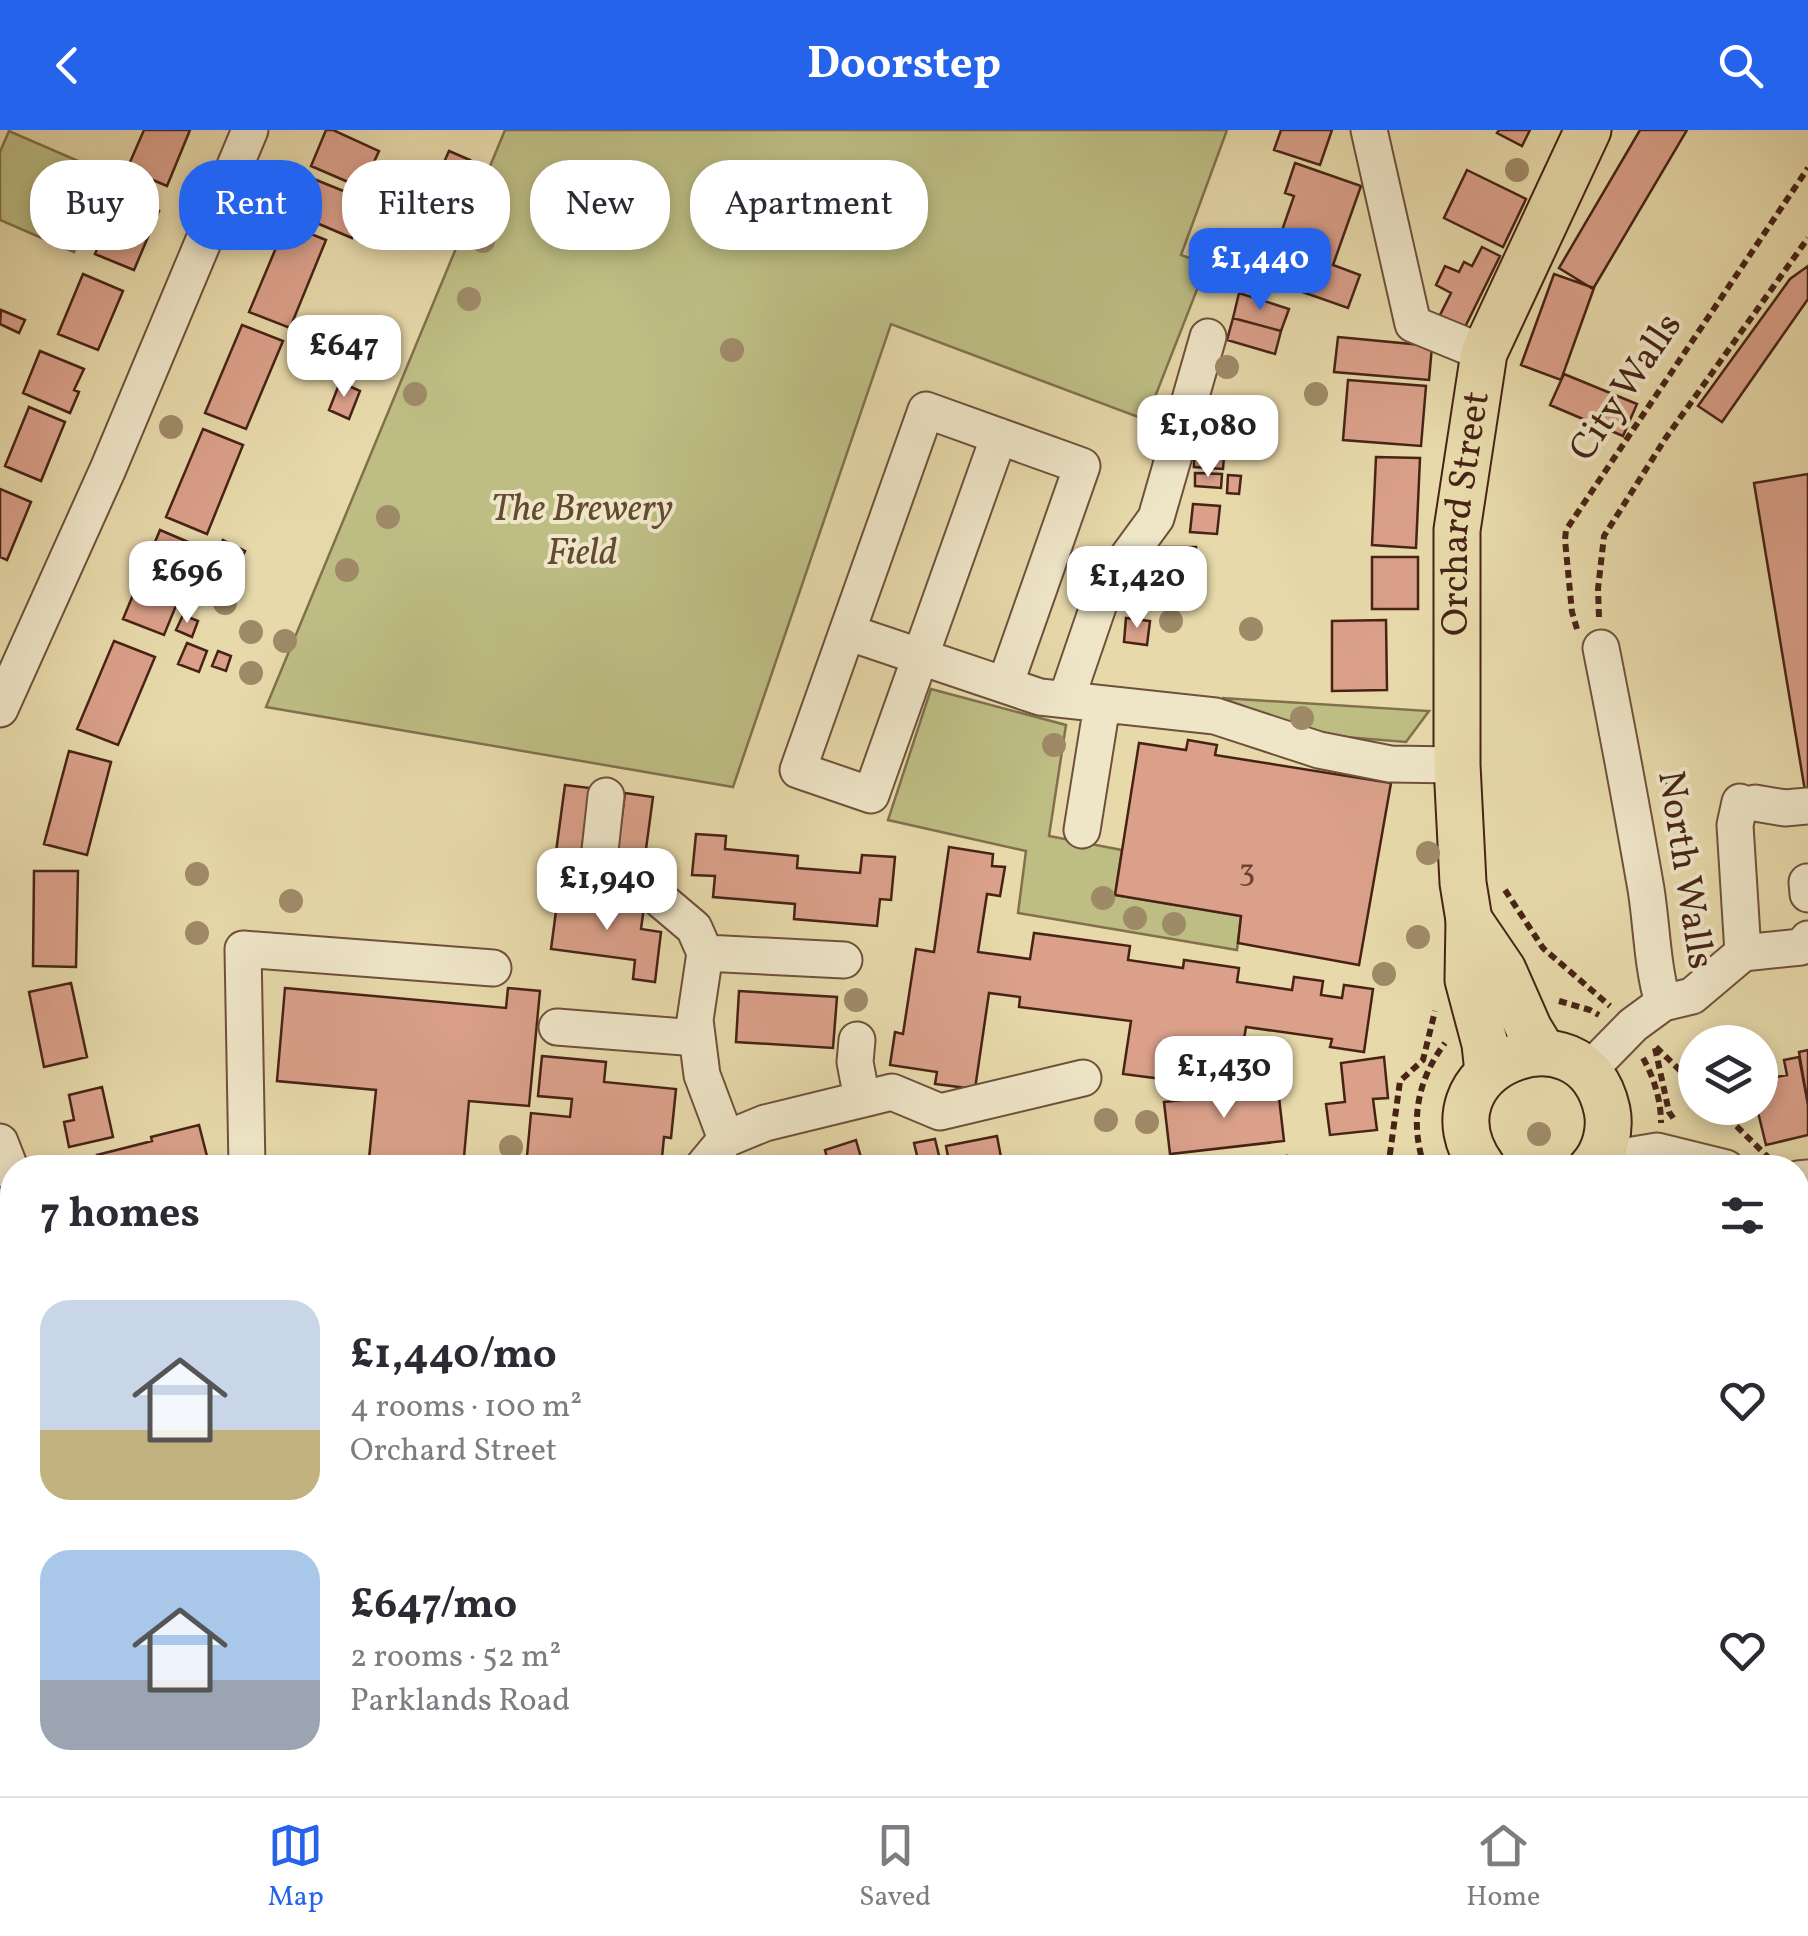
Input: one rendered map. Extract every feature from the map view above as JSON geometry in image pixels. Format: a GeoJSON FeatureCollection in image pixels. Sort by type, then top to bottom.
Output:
{"type":"FeatureCollection","features":[{"type":"Feature","properties":{"kind":"main road","name":"Orchard Street"},"geometry":{"type":"LineString","coordinates":[[1488,1072],[1485,1044],[1468,980],[1468,920],[1462,884],[1457,765],[1457,530],[1484,352],[1588,130]]}},
{"type":"Feature","properties":{"kind":"main road","name":"Orchard Street"},"geometry":{"type":"LineString","coordinates":[[1468,920],[1503,970],[1543,1052]]}},
{"type":"Feature","properties":{"kind":"main road"},"geometry":{"type":"LineString","coordinates":[[1470,1155],[1466,1124],[1468,1105],[1476,1087],[1505,1060],[1543,1052],[1559,1055],[1586,1072],[1600,1090],[1608,1112],[1608,1129],[1599,1155]]}},
{"type":"Feature","properties":{"kind":"street"},"geometry":{"type":"LineString","coordinates":[[0,709],[100,486],[250,130]]}},
{"type":"Feature","properties":{"kind":"street"},"geometry":{"type":"LineString","coordinates":[[1369,130],[1413,324],[1484,352]]}},
{"type":"Feature","properties":{"kind":"street"},"geometry":{"type":"LineString","coordinates":[[1066,700],[1104,589],[1156,518],[1208,337]]}},
{"type":"Feature","properties":{"kind":"street"},"geometry":{"type":"LineString","coordinates":[[999,436],[871,795],[798,770],[926,410],[999,436],[1082,466],[1005,685]]}},
{"type":"Feature","properties":{"kind":"street"},"geometry":{"type":"LineString","coordinates":[[847,632],[1040,697],[1215,716],[1319,750],[1390,764],[1457,765]]}},
{"type":"Feature","properties":{"kind":"street","name":"North Walls"},"geometry":{"type":"LineString","coordinates":[[1586,1072],[1663,1003],[1630,792],[1601,648]]}},
{"type":"Feature","properties":{"kind":"street"},"geometry":{"type":"LineString","coordinates":[[1082,830],[1102,705]]}},
{"type":"Feature","properties":{"kind":"street"},"geometry":{"type":"LineString","coordinates":[[606,796],[587,876],[642,884],[694,928],[705,954],[695,1020],[702,1075],[726,1139]]}},
{"type":"Feature","properties":{"kind":"street"},"geometry":{"type":"LineString","coordinates":[[1743,953],[1735,825],[1747,802],[1785,808],[1808,806]]}},
{"type":"Feature","properties":{"kind":"street"},"geometry":{"type":"LineString","coordinates":[[1663,1003],[1692,996],[1743,953],[1801,947],[1808,938]]}},
{"type":"Feature","properties":{"kind":"street"},"geometry":{"type":"LineString","coordinates":[[248,1155],[243,949],[493,968]]}},
{"type":"Feature","properties":{"kind":"street"},"geometry":{"type":"LineString","coordinates":[[705,954],[844,960]]}},
{"type":"Feature","properties":{"kind":"street"},"geometry":{"type":"LineString","coordinates":[[557,1027],[697,1038]]}},
{"type":"Feature","properties":{"kind":"street"},"geometry":{"type":"LineString","coordinates":[[848,1103],[857,1040]]}},
{"type":"Feature","properties":{"kind":"street"},"geometry":{"type":"LineString","coordinates":[[713,1155],[726,1139],[765,1123],[892,1092],[940,1112],[1084,1078]]}},
{"type":"Feature","properties":{"kind":"street"},"geometry":{"type":"LineString","coordinates":[[1608,1112],[1639,1133],[1667,1137],[1701,1155]]}},
{"type":"Feature","properties":{"kind":"street"},"geometry":{"type":"LineString","coordinates":[[1618,1155],[1667,1137]]}},
{"type":"Feature","properties":{"kind":"path","name":"City Walls"},"geometry":{"type":"LineString","coordinates":[[1601,648],[1581,635],[1572,612],[1566,530],[1808,168]]}},
{"type":"Feature","properties":{"kind":"path"},"geometry":{"type":"LineString","coordinates":[[1601,648],[1598,589],[1604,536],[1665,438],[1808,238]]}},
{"type":"Feature","properties":{"kind":"path"},"geometry":{"type":"LineString","coordinates":[[1624,1034],[1646,1062],[1661,1110],[1660,1135],[1667,1137],[1672,1118],[1655,1046],[1678,1068]]}},
{"type":"Feature","properties":{"kind":"path"},"geometry":{"type":"LineString","coordinates":[[1735,1125],[1766,1155]]}},
{"type":"Feature","properties":{"kind":"green space","name":"The Brewery Field"},"geometry":{"type":"Polygon","coordinates":[[[505,130],[1227,130],[1181,255],[1207,264],[1146,420],[891,324],[733,787],[266,707],[455,250],[510,250],[510,160],[493,160],[505,130]]]}},
{"type":"Feature","properties":{"kind":"green space"},"geometry":{"type":"Polygon","coordinates":[[[9,131],[76,160],[30,160],[30,233],[0,220],[0,152],[9,131]]]}},
{"type":"Feature","properties":{"kind":"green space"},"geometry":{"type":"Polygon","coordinates":[[[931,689],[1066,725],[1049,836],[1122,850],[1115,895],[1241,916],[1237,950],[1018,913],[1026,851],[888,820],[931,689]]]}},
{"type":"Feature","properties":{"kind":"green space"},"geometry":{"type":"Polygon","coordinates":[[[1222,698],[1429,711],[1406,742],[1320,735],[1222,698]]]}},
{"type":"Feature","properties":{"kind":"building"},"geometry":{"type":"Polygon","coordinates":[[[144,130],[190,130],[167,186],[159,183],[159,160],[131,160],[144,130]]]}},
{"type":"Feature","properties":{"kind":"building"},"geometry":{"type":"Polygon","coordinates":[[[326,130],[379,151],[375,160],[342,160],[342,179],[322,171],[322,160],[314,160],[326,130]]]}},
{"type":"Feature","properties":{"kind":"building"},"geometry":{"type":"Polygon","coordinates":[[[1281,130],[1332,130],[1320,165],[1274,150],[1281,130]]]}},
{"type":"Feature","properties":{"kind":"building"},"geometry":{"type":"Polygon","coordinates":[[[1530,130],[1522,146],[1497,133],[1530,130]]]}},
{"type":"Feature","properties":{"kind":"building"},"geometry":{"type":"Polygon","coordinates":[[[1640,130],[1687,130],[1593,289],[1559,268],[1640,130]]]}},
{"type":"Feature","properties":{"kind":"building"},"geometry":{"type":"Polygon","coordinates":[[[449,151],[470,160],[445,160],[449,151]]]}},
{"type":"Feature","properties":{"kind":"building"},"geometry":{"type":"Polygon","coordinates":[[[1295,163],[1361,186],[1333,265],[1360,275],[1348,308],[1254,275],[1267,238],[1278,242],[1294,196],[1285,193],[1295,163]]]}},
{"type":"Feature","properties":{"kind":"building"},"geometry":{"type":"Polygon","coordinates":[[[1467,170],[1526,199],[1503,247],[1444,218],[1467,170]]]}},
{"type":"Feature","properties":{"kind":"building"},"geometry":{"type":"Polygon","coordinates":[[[322,182],[342,190],[342,234],[322,225],[322,182]]]}},
{"type":"Feature","properties":{"kind":"building"},"geometry":{"type":"Polygon","coordinates":[[[1482,247],[1500,256],[1464,329],[1439,317],[1451,293],[1436,285],[1445,266],[1459,272],[1464,262],[1472,266],[1482,247]]]}},
{"type":"Feature","properties":{"kind":"building"},"geometry":{"type":"Polygon","coordinates":[[[97,250],[142,250],[134,270],[95,254],[97,250]]]}},
{"type":"Feature","properties":{"kind":"building"},"geometry":{"type":"Polygon","coordinates":[[[275,250],[322,250],[290,328],[249,312],[275,250]]]}},
{"type":"Feature","properties":{"kind":"building"},"geometry":{"type":"Polygon","coordinates":[[[1808,266],[1808,299],[1722,422],[1698,406],[1790,279],[1808,266]]]}},
{"type":"Feature","properties":{"kind":"building"},"geometry":{"type":"Polygon","coordinates":[[[83,274],[123,291],[98,350],[58,334],[83,274]]]}},
{"type":"Feature","properties":{"kind":"building"},"geometry":{"type":"Polygon","coordinates":[[[1554,274],[1594,288],[1561,380],[1521,365],[1554,274]]]}},
{"type":"Feature","properties":{"kind":"building"},"geometry":{"type":"Polygon","coordinates":[[[1239,293],[1289,309],[1281,331],[1233,318],[1239,293]]]}},
{"type":"Feature","properties":{"kind":"building"},"geometry":{"type":"Polygon","coordinates":[[[1,310],[25,320],[19,333],[0,324],[1,310]]]}},
{"type":"Feature","properties":{"kind":"building"},"geometry":{"type":"Polygon","coordinates":[[[1233,318],[1281,331],[1275,354],[1227,340],[1233,318]]]}},
{"type":"Feature","properties":{"kind":"building"},"geometry":{"type":"Polygon","coordinates":[[[242,325],[283,341],[246,429],[205,413],[242,325]]]}},
{"type":"Feature","properties":{"kind":"building"},"geometry":{"type":"Polygon","coordinates":[[[1338,337],[1432,346],[1429,380],[1334,372],[1338,337]]]}},
{"type":"Feature","properties":{"kind":"building"},"geometry":{"type":"Polygon","coordinates":[[[303,339],[336,352],[327,375],[295,362],[303,339]]]}},
{"type":"Feature","properties":{"kind":"building"},"geometry":{"type":"Polygon","coordinates":[[[40,351],[84,369],[74,390],[79,392],[70,413],[23,393],[40,351]]]}},
{"type":"Feature","properties":{"kind":"building"},"geometry":{"type":"Polygon","coordinates":[[[1564,374],[1637,404],[1623,436],[1550,405],[1564,374]]]}},
{"type":"Feature","properties":{"kind":"building"},"geometry":{"type":"Polygon","coordinates":[[[1348,380],[1426,386],[1421,446],[1343,440],[1348,380]]]}},
{"type":"Feature","properties":{"kind":"building"},"geometry":{"type":"Polygon","coordinates":[[[340,382],[360,391],[349,419],[329,410],[340,382]]]}},
{"type":"Feature","properties":{"kind":"building"},"geometry":{"type":"Polygon","coordinates":[[[1202,403],[1245,404],[1245,426],[1202,424],[1202,403]]]}},
{"type":"Feature","properties":{"kind":"building"},"geometry":{"type":"Polygon","coordinates":[[[29,407],[65,422],[41,481],[5,466],[29,407]]]}},
{"type":"Feature","properties":{"kind":"building"},"geometry":{"type":"Polygon","coordinates":[[[203,429],[243,445],[207,534],[166,517],[203,429]]]}},
{"type":"Feature","properties":{"kind":"building"},"geometry":{"type":"Polygon","coordinates":[[[1194,454],[1224,456],[1223,469],[1194,467],[1194,454]]]}},
{"type":"Feature","properties":{"kind":"building"},"geometry":{"type":"Polygon","coordinates":[[[1376,457],[1420,458],[1416,548],[1372,545],[1376,457]]]}},
{"type":"Feature","properties":{"kind":"building"},"geometry":{"type":"Polygon","coordinates":[[[1195,473],[1222,474],[1221,488],[1195,486],[1195,473]]]}},
{"type":"Feature","properties":{"kind":"building"},"geometry":{"type":"Polygon","coordinates":[[[1808,474],[1808,796],[1806,797],[1754,483],[1808,474]]]}},
{"type":"Feature","properties":{"kind":"building"},"geometry":{"type":"Polygon","coordinates":[[[1228,475],[1241,476],[1239,494],[1227,493],[1228,475]]]}},
{"type":"Feature","properties":{"kind":"building"},"geometry":{"type":"Polygon","coordinates":[[[0,489],[31,502],[7,560],[0,557],[0,489]]]}},
{"type":"Feature","properties":{"kind":"building"},"geometry":{"type":"Polygon","coordinates":[[[1193,504],[1220,506],[1217,534],[1190,532],[1193,504]]]}},
{"type":"Feature","properties":{"kind":"building"},"geometry":{"type":"Polygon","coordinates":[[[160,530],[200,547],[164,635],[123,619],[160,530]]]}},
{"type":"Feature","properties":{"kind":"building"},"geometry":{"type":"Polygon","coordinates":[[[223,540],[245,551],[238,564],[216,554],[223,540]]]}},
{"type":"Feature","properties":{"kind":"building"},"geometry":{"type":"Polygon","coordinates":[[[1162,547],[1196,547],[1195,569],[1162,568],[1162,547]]]}},
{"type":"Feature","properties":{"kind":"building"},"geometry":{"type":"Polygon","coordinates":[[[1372,557],[1418,557],[1418,609],[1372,609],[1372,557]]]}},
{"type":"Feature","properties":{"kind":"building"},"geometry":{"type":"Polygon","coordinates":[[[183,615],[198,621],[192,637],[176,630],[183,615]]]}},
{"type":"Feature","properties":{"kind":"building"},"geometry":{"type":"Polygon","coordinates":[[[1126,618],[1150,621],[1147,645],[1124,642],[1126,618]]]}},
{"type":"Feature","properties":{"kind":"building"},"geometry":{"type":"Polygon","coordinates":[[[1386,620],[1387,690],[1332,691],[1332,621],[1386,620]]]}},
{"type":"Feature","properties":{"kind":"building"},"geometry":{"type":"Polygon","coordinates":[[[114,641],[155,657],[118,745],[77,729],[114,641]]]}},
{"type":"Feature","properties":{"kind":"building"},"geometry":{"type":"Polygon","coordinates":[[[187,643],[207,651],[199,672],[178,664],[187,643]]]}},
{"type":"Feature","properties":{"kind":"building"},"geometry":{"type":"Polygon","coordinates":[[[218,651],[231,656],[226,671],[212,666],[218,651]]]}},
{"type":"Feature","properties":{"kind":"building"},"geometry":{"type":"Polygon","coordinates":[[[1188,740],[1217,745],[1215,755],[1391,783],[1359,965],[1238,943],[1241,916],[1115,895],[1139,743],[1186,750],[1188,740]]]}},
{"type":"Feature","properties":{"kind":"building"},"geometry":{"type":"Polygon","coordinates":[[[69,751],[111,762],[87,855],[44,844],[69,751]]]}},
{"type":"Feature","properties":{"kind":"building"},"geometry":{"type":"Polygon","coordinates":[[[565,785],[590,788],[581,855],[556,852],[565,785]]]}},
{"type":"Feature","properties":{"kind":"building"},"geometry":{"type":"Polygon","coordinates":[[[625,793],[653,797],[644,864],[616,861],[625,793]]]}},
{"type":"Feature","properties":{"kind":"building"},"geometry":{"type":"Polygon","coordinates":[[[696,834],[726,836],[725,849],[798,856],[797,868],[860,873],[862,855],[895,857],[891,900],[880,899],[877,926],[794,919],[795,904],[713,897],[715,876],[692,875],[696,834]]]}},
{"type":"Feature","properties":{"kind":"building"},"geometry":{"type":"Polygon","coordinates":[[[949,847],[993,854],[992,866],[1005,867],[1000,896],[987,894],[978,952],[1030,959],[1034,933],[1130,946],[1128,960],[1183,968],[1184,960],[1239,968],[1237,982],[1292,990],[1294,977],[1323,981],[1321,995],[1342,998],[1344,985],[1373,989],[1364,1052],[1330,1047],[1332,1039],[1246,1027],[1243,1045],[1210,1040],[1208,1049],[1175,1044],[1170,1080],[1123,1074],[1131,1021],[1019,1007],[1020,997],[989,993],[975,1089],[935,1084],[937,1072],[890,1065],[895,1032],[903,1034],[916,949],[934,952],[949,847]]]}},
{"type":"Feature","properties":{"kind":"building"},"geometry":{"type":"Polygon","coordinates":[[[34,871],[78,871],[76,967],[33,966],[34,871]]]}},
{"type":"Feature","properties":{"kind":"building"},"geometry":{"type":"Polygon","coordinates":[[[558,896],[644,907],[641,929],[661,932],[655,982],[633,979],[635,960],[551,949],[558,896]]]}},
{"type":"Feature","properties":{"kind":"building"},"geometry":{"type":"Polygon","coordinates":[[[71,983],[87,1057],[44,1067],[29,992],[71,983]]]}},
{"type":"Feature","properties":{"kind":"building"},"geometry":{"type":"Polygon","coordinates":[[[285,988],[506,1008],[508,988],[540,991],[529,1106],[469,1101],[464,1155],[369,1155],[376,1090],[277,1081],[285,988]]]}},
{"type":"Feature","properties":{"kind":"building"},"geometry":{"type":"Polygon","coordinates":[[[739,991],[837,997],[833,1048],[736,1042],[739,991]]]}},
{"type":"Feature","properties":{"kind":"building"},"geometry":{"type":"Polygon","coordinates":[[[1808,1050],[1808,1105],[1799,1052],[1808,1050]]]}},
{"type":"Feature","properties":{"kind":"building"},"geometry":{"type":"Polygon","coordinates":[[[542,1056],[606,1062],[604,1082],[676,1089],[671,1138],[664,1137],[662,1155],[527,1155],[531,1113],[570,1117],[572,1099],[538,1096],[542,1056]]]}},
{"type":"Feature","properties":{"kind":"building"},"geometry":{"type":"Polygon","coordinates":[[[1384,1057],[1388,1098],[1373,1099],[1377,1130],[1330,1135],[1326,1104],[1345,1102],[1341,1063],[1384,1057]]]}},
{"type":"Feature","properties":{"kind":"building"},"geometry":{"type":"Polygon","coordinates":[[[1799,1057],[1808,1105],[1808,1135],[1766,1145],[1761,1125],[1778,1125],[1778,1077],[1787,1075],[1784,1060],[1799,1057]]]}},
{"type":"Feature","properties":{"kind":"building"},"geometry":{"type":"Polygon","coordinates":[[[102,1087],[113,1137],[69,1147],[64,1122],[74,1120],[69,1095],[102,1087]]]}},
{"type":"Feature","properties":{"kind":"building"},"geometry":{"type":"Polygon","coordinates":[[[1278,1089],[1284,1141],[1170,1154],[1164,1102],[1278,1089]]]}},
{"type":"Feature","properties":{"kind":"building"},"geometry":{"type":"Polygon","coordinates":[[[199,1125],[207,1155],[97,1155],[152,1141],[151,1137],[199,1125]]]}},
{"type":"Feature","properties":{"kind":"building"},"geometry":{"type":"Polygon","coordinates":[[[997,1136],[1001,1155],[948,1155],[946,1146],[997,1136]]]}},
{"type":"Feature","properties":{"kind":"building"},"geometry":{"type":"Polygon","coordinates":[[[935,1139],[939,1155],[917,1155],[914,1143],[935,1139]]]}},
{"type":"Feature","properties":{"kind":"building"},"geometry":{"type":"Polygon","coordinates":[[[856,1140],[860,1155],[826,1155],[825,1150],[856,1140]]]}}]}
